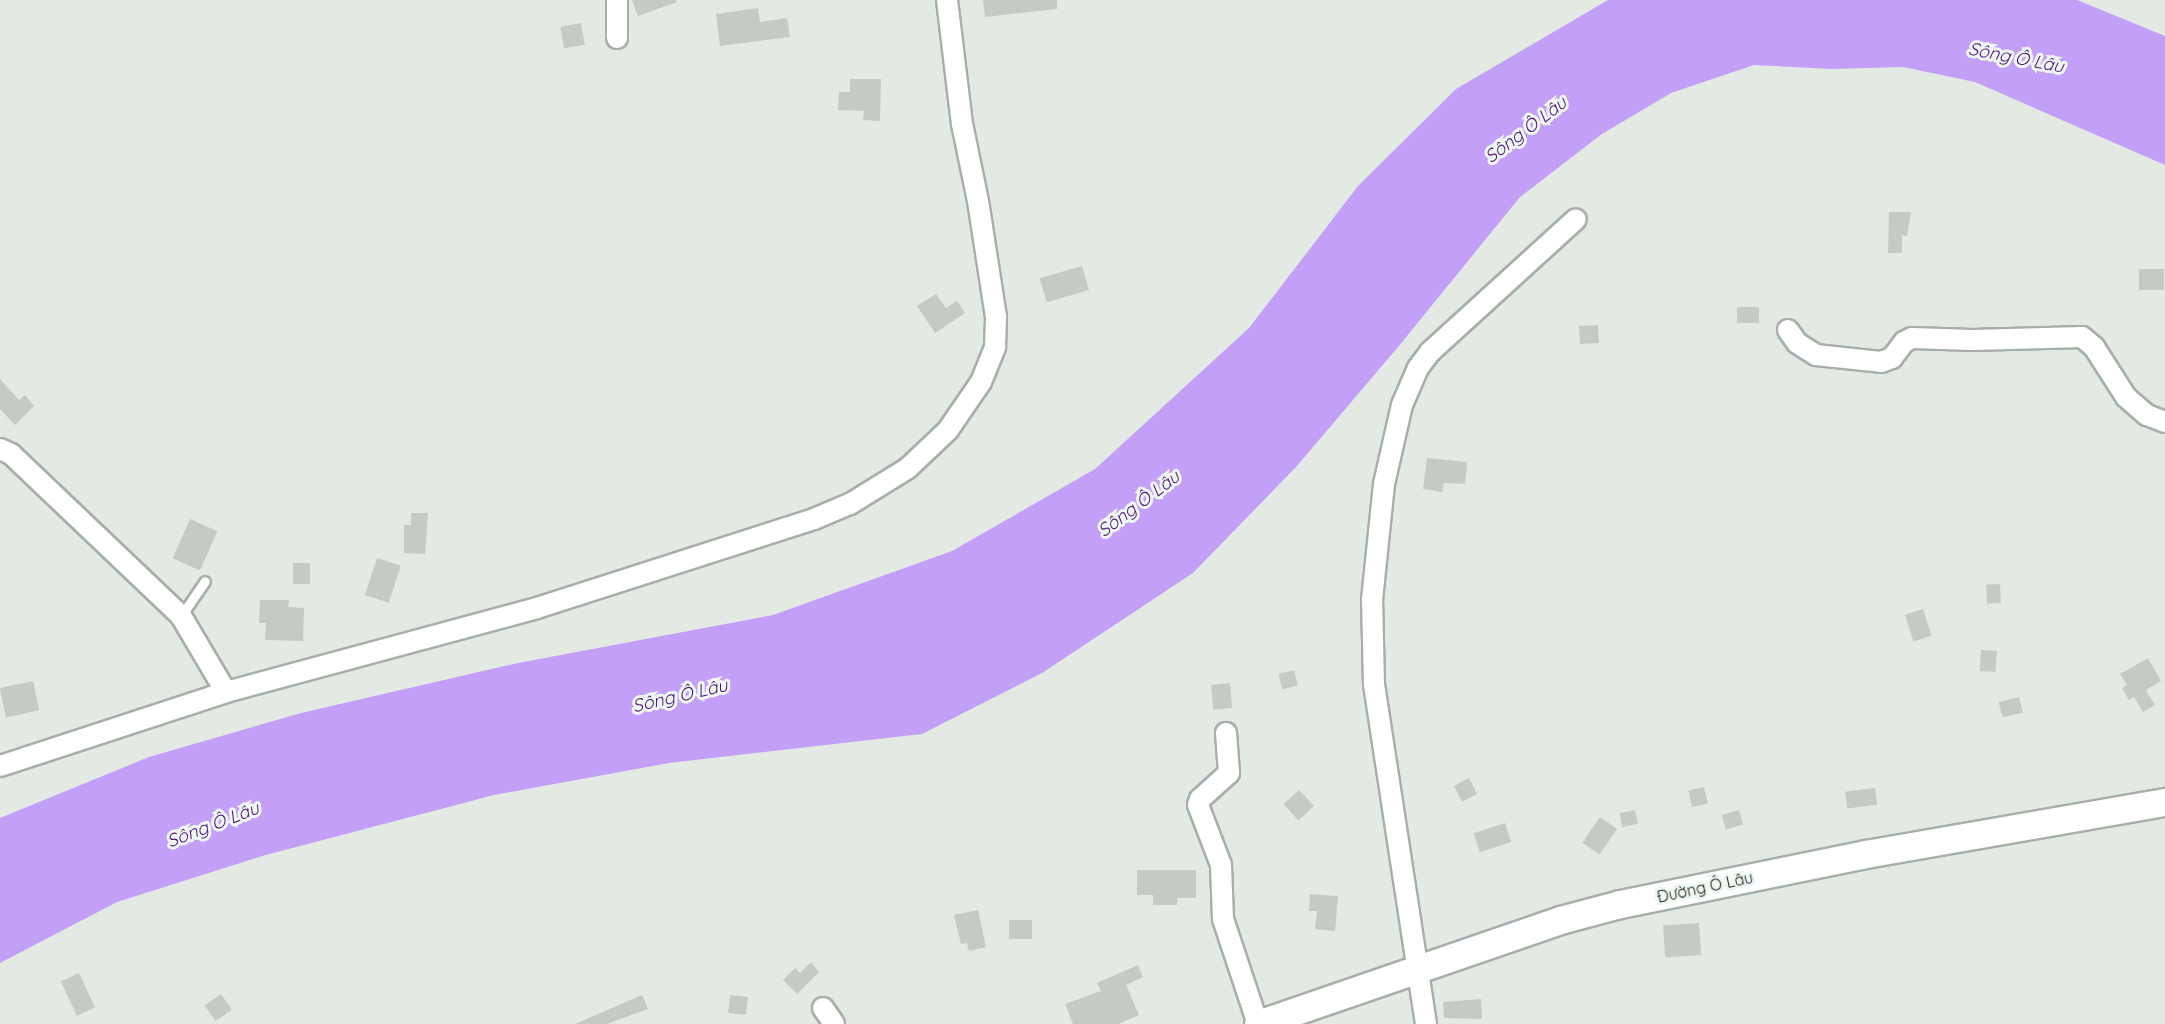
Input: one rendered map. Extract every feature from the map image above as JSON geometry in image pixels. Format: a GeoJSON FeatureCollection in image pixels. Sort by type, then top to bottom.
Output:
{"type":"FeatureCollection","features":[{"type":"Feature","properties":{"kind":"main road","name":"Đường Ô Lâu"},"geometry":{"type":"LineString","coordinates":[[1258,1024],[1560,920],[1620,904],[1866,854],[2165,802]]}},
{"type":"Feature","properties":{"kind":"street"},"geometry":{"type":"LineString","coordinates":[[617,0],[617,38]]}},
{"type":"Feature","properties":{"kind":"street"},"geometry":{"type":"LineString","coordinates":[[0,766],[226,692],[537,608],[814,519],[850,504],[885,485],[929,449],[948,430],[981,382],[992,360],[996,332],[978,201],[962,124],[947,0]]}},
{"type":"Feature","properties":{"kind":"street"},"geometry":{"type":"LineString","coordinates":[[1426,1024],[1419,968],[1381,740],[1371,636],[1379,515],[1393,441],[1408,387],[1430,352],[1576,219]]}},
{"type":"Feature","properties":{"kind":"street"},"geometry":{"type":"LineString","coordinates":[[1788,330],[1797,343],[1816,355],[1881,362],[1892,358],[1904,342],[1912,338],[1973,340],[2082,338],[2094,348],[2126,397],[2147,415],[2165,422]]}},
{"type":"Feature","properties":{"kind":"street"},"geometry":{"type":"LineString","coordinates":[[0,449],[10,454],[181,616],[226,692]]}},
{"type":"Feature","properties":{"kind":"street"},"geometry":{"type":"LineString","coordinates":[[1226,733],[1229,773],[1200,799],[1198,805],[1221,865],[1223,920],[1258,1024]]}},
{"type":"Feature","properties":{"kind":"lane"},"geometry":{"type":"LineString","coordinates":[[181,616],[205,581]]}},
{"type":"Feature","properties":{"kind":"water","name":"Sông Ô Lâu"},"geometry":{"type":"Polygon","coordinates":[[[1608,0],[2077,0],[2165,36],[2165,165],[1975,82],[1903,67],[1832,69],[1754,65],[1671,93],[1602,134],[1520,197],[1398,347],[1296,467],[1193,573],[1042,673],[922,734],[669,763],[494,795],[262,856],[117,902],[0,963],[0,818],[149,757],[301,713],[518,663],[773,615],[952,551],[1095,469],[1249,328],[1358,186],[1456,89],[1608,0]]]}},
{"type":"Feature","properties":{"kind":"building"},"geometry":{"type":"Polygon","coordinates":[[[632,0],[676,0],[677,2],[638,16],[632,0]]]}},
{"type":"Feature","properties":{"kind":"building"},"geometry":{"type":"Polygon","coordinates":[[[983,0],[1057,0],[1057,9],[985,17],[983,0]]]}},
{"type":"Feature","properties":{"kind":"building"},"geometry":{"type":"Polygon","coordinates":[[[758,8],[760,22],[787,18],[790,37],[720,46],[716,14],[758,8]]]}},
{"type":"Feature","properties":{"kind":"building"},"geometry":{"type":"Polygon","coordinates":[[[581,23],[585,45],[564,48],[560,27],[581,23]]]}},
{"type":"Feature","properties":{"kind":"building"},"geometry":{"type":"Polygon","coordinates":[[[850,79],[881,79],[880,121],[863,120],[864,111],[838,110],[839,92],[850,92],[850,79]]]}},
{"type":"Feature","properties":{"kind":"building"},"geometry":{"type":"Polygon","coordinates":[[[1889,212],[1911,212],[1907,236],[1902,235],[1902,253],[1888,253],[1889,212]]]}},
{"type":"Feature","properties":{"kind":"building"},"geometry":{"type":"Polygon","coordinates":[[[1082,266],[1089,290],[1047,302],[1040,278],[1082,266]]]}},
{"type":"Feature","properties":{"kind":"building"},"geometry":{"type":"Polygon","coordinates":[[[2139,269],[2164,269],[2164,290],[2139,290],[2139,269]]]}},
{"type":"Feature","properties":{"kind":"building"},"geometry":{"type":"Polygon","coordinates":[[[936,294],[946,308],[957,301],[965,313],[935,333],[917,306],[936,294]]]}},
{"type":"Feature","properties":{"kind":"building"},"geometry":{"type":"Polygon","coordinates":[[[1737,307],[1759,307],[1759,323],[1737,323],[1737,307]]]}},
{"type":"Feature","properties":{"kind":"building"},"geometry":{"type":"Polygon","coordinates":[[[1598,325],[1599,343],[1580,344],[1579,326],[1598,325]]]}},
{"type":"Feature","properties":{"kind":"building"},"geometry":{"type":"Polygon","coordinates":[[[0,379],[19,400],[25,395],[34,406],[15,425],[0,409],[0,379]]]}},
{"type":"Feature","properties":{"kind":"building"},"geometry":{"type":"Polygon","coordinates":[[[1427,458],[1467,462],[1465,484],[1444,483],[1442,492],[1423,489],[1427,458]]]}},
{"type":"Feature","properties":{"kind":"building"},"geometry":{"type":"Polygon","coordinates":[[[411,513],[428,513],[425,554],[404,553],[404,525],[411,525],[411,513]]]}},
{"type":"Feature","properties":{"kind":"building"},"geometry":{"type":"Polygon","coordinates":[[[190,519],[217,531],[200,570],[173,558],[190,519]]]}},
{"type":"Feature","properties":{"kind":"building"},"geometry":{"type":"Polygon","coordinates":[[[377,558],[401,566],[389,603],[365,595],[377,558]]]}},
{"type":"Feature","properties":{"kind":"building"},"geometry":{"type":"Polygon","coordinates":[[[293,563],[310,563],[310,584],[293,584],[293,563]]]}},
{"type":"Feature","properties":{"kind":"building"},"geometry":{"type":"Polygon","coordinates":[[[2000,584],[2001,603],[1987,604],[1986,585],[2000,584]]]}},
{"type":"Feature","properties":{"kind":"building"},"geometry":{"type":"Polygon","coordinates":[[[260,600],[289,600],[288,607],[304,608],[303,641],[265,640],[266,623],[259,623],[260,600]]]}},
{"type":"Feature","properties":{"kind":"building"},"geometry":{"type":"Polygon","coordinates":[[[1923,609],[1932,636],[1914,642],[1905,615],[1923,609]]]}},
{"type":"Feature","properties":{"kind":"building"},"geometry":{"type":"Polygon","coordinates":[[[1981,650],[1997,651],[1995,672],[1980,671],[1981,650]]]}},
{"type":"Feature","properties":{"kind":"building"},"geometry":{"type":"Polygon","coordinates":[[[2148,658],[2161,681],[2146,690],[2155,705],[2143,712],[2134,697],[2129,700],[2122,688],[2127,685],[2120,674],[2148,658]]]}},
{"type":"Feature","properties":{"kind":"building"},"geometry":{"type":"Polygon","coordinates":[[[1294,670],[1298,686],[1282,689],[1278,674],[1294,670]]]}},
{"type":"Feature","properties":{"kind":"building"},"geometry":{"type":"Polygon","coordinates":[[[33,681],[39,710],[6,717],[0,688],[33,681]]]}},
{"type":"Feature","properties":{"kind":"building"},"geometry":{"type":"Polygon","coordinates":[[[1230,683],[1232,708],[1213,710],[1211,685],[1230,683]]]}},
{"type":"Feature","properties":{"kind":"building"},"geometry":{"type":"Polygon","coordinates":[[[2019,697],[2023,713],[2002,718],[1999,702],[2019,697]]]}},
{"type":"Feature","properties":{"kind":"building"},"geometry":{"type":"Polygon","coordinates":[[[1469,778],[1477,794],[1462,802],[1454,786],[1469,778]]]}},
{"type":"Feature","properties":{"kind":"building"},"geometry":{"type":"Polygon","coordinates":[[[1704,787],[1708,804],[1692,807],[1688,791],[1704,787]]]}},
{"type":"Feature","properties":{"kind":"building"},"geometry":{"type":"Polygon","coordinates":[[[1875,788],[1877,805],[1847,809],[1845,792],[1875,788]]]}},
{"type":"Feature","properties":{"kind":"building"},"geometry":{"type":"Polygon","coordinates":[[[1299,790],[1314,806],[1299,820],[1284,804],[1299,790]]]}},
{"type":"Feature","properties":{"kind":"building"},"geometry":{"type":"Polygon","coordinates":[[[1635,810],[1638,824],[1622,827],[1619,813],[1635,810]]]}},
{"type":"Feature","properties":{"kind":"building"},"geometry":{"type":"Polygon","coordinates":[[[1739,810],[1743,824],[1726,829],[1722,815],[1739,810]]]}},
{"type":"Feature","properties":{"kind":"building"},"geometry":{"type":"Polygon","coordinates":[[[1600,817],[1617,829],[1599,854],[1582,842],[1600,817]]]}},
{"type":"Feature","properties":{"kind":"building"},"geometry":{"type":"Polygon","coordinates":[[[1505,823],[1511,842],[1480,852],[1474,833],[1505,823]]]}},
{"type":"Feature","properties":{"kind":"building"},"geometry":{"type":"Polygon","coordinates":[[[1137,870],[1196,870],[1196,898],[1177,898],[1177,905],[1153,905],[1153,895],[1137,895],[1137,870]]]}},
{"type":"Feature","properties":{"kind":"building"},"geometry":{"type":"Polygon","coordinates":[[[1310,894],[1338,896],[1335,931],[1315,929],[1317,911],[1309,911],[1310,894]]]}},
{"type":"Feature","properties":{"kind":"building"},"geometry":{"type":"Polygon","coordinates":[[[978,910],[986,947],[969,951],[967,943],[961,944],[954,915],[978,910]]]}},
{"type":"Feature","properties":{"kind":"building"},"geometry":{"type":"Polygon","coordinates":[[[1009,920],[1032,920],[1032,939],[1009,939],[1009,920]]]}},
{"type":"Feature","properties":{"kind":"building"},"geometry":{"type":"Polygon","coordinates":[[[1699,923],[1701,955],[1665,957],[1663,926],[1699,923]]]}},
{"type":"Feature","properties":{"kind":"building"},"geometry":{"type":"Polygon","coordinates":[[[811,962],[819,972],[797,994],[783,980],[795,968],[800,973],[811,962]]]}},
{"type":"Feature","properties":{"kind":"building"},"geometry":{"type":"Polygon","coordinates":[[[1138,965],[1143,977],[1126,985],[1139,1015],[1118,1024],[1073,1024],[1065,1004],[1101,991],[1097,983],[1138,965]]]}},
{"type":"Feature","properties":{"kind":"building"},"geometry":{"type":"Polygon","coordinates":[[[79,973],[95,1007],[77,1016],[61,981],[79,973]]]}},
{"type":"Feature","properties":{"kind":"building"},"geometry":{"type":"Polygon","coordinates":[[[221,994],[232,1010],[216,1021],[205,1005],[221,994]]]}},
{"type":"Feature","properties":{"kind":"building"},"geometry":{"type":"Polygon","coordinates":[[[642,995],[648,1009],[607,1024],[575,1024],[642,995]]]}},
{"type":"Feature","properties":{"kind":"building"},"geometry":{"type":"Polygon","coordinates":[[[730,995],[748,997],[746,1015],[728,1013],[730,995]]]}},
{"type":"Feature","properties":{"kind":"building"},"geometry":{"type":"Polygon","coordinates":[[[1481,999],[1482,1019],[1444,1018],[1443,1002],[1481,999]]]}}]}
